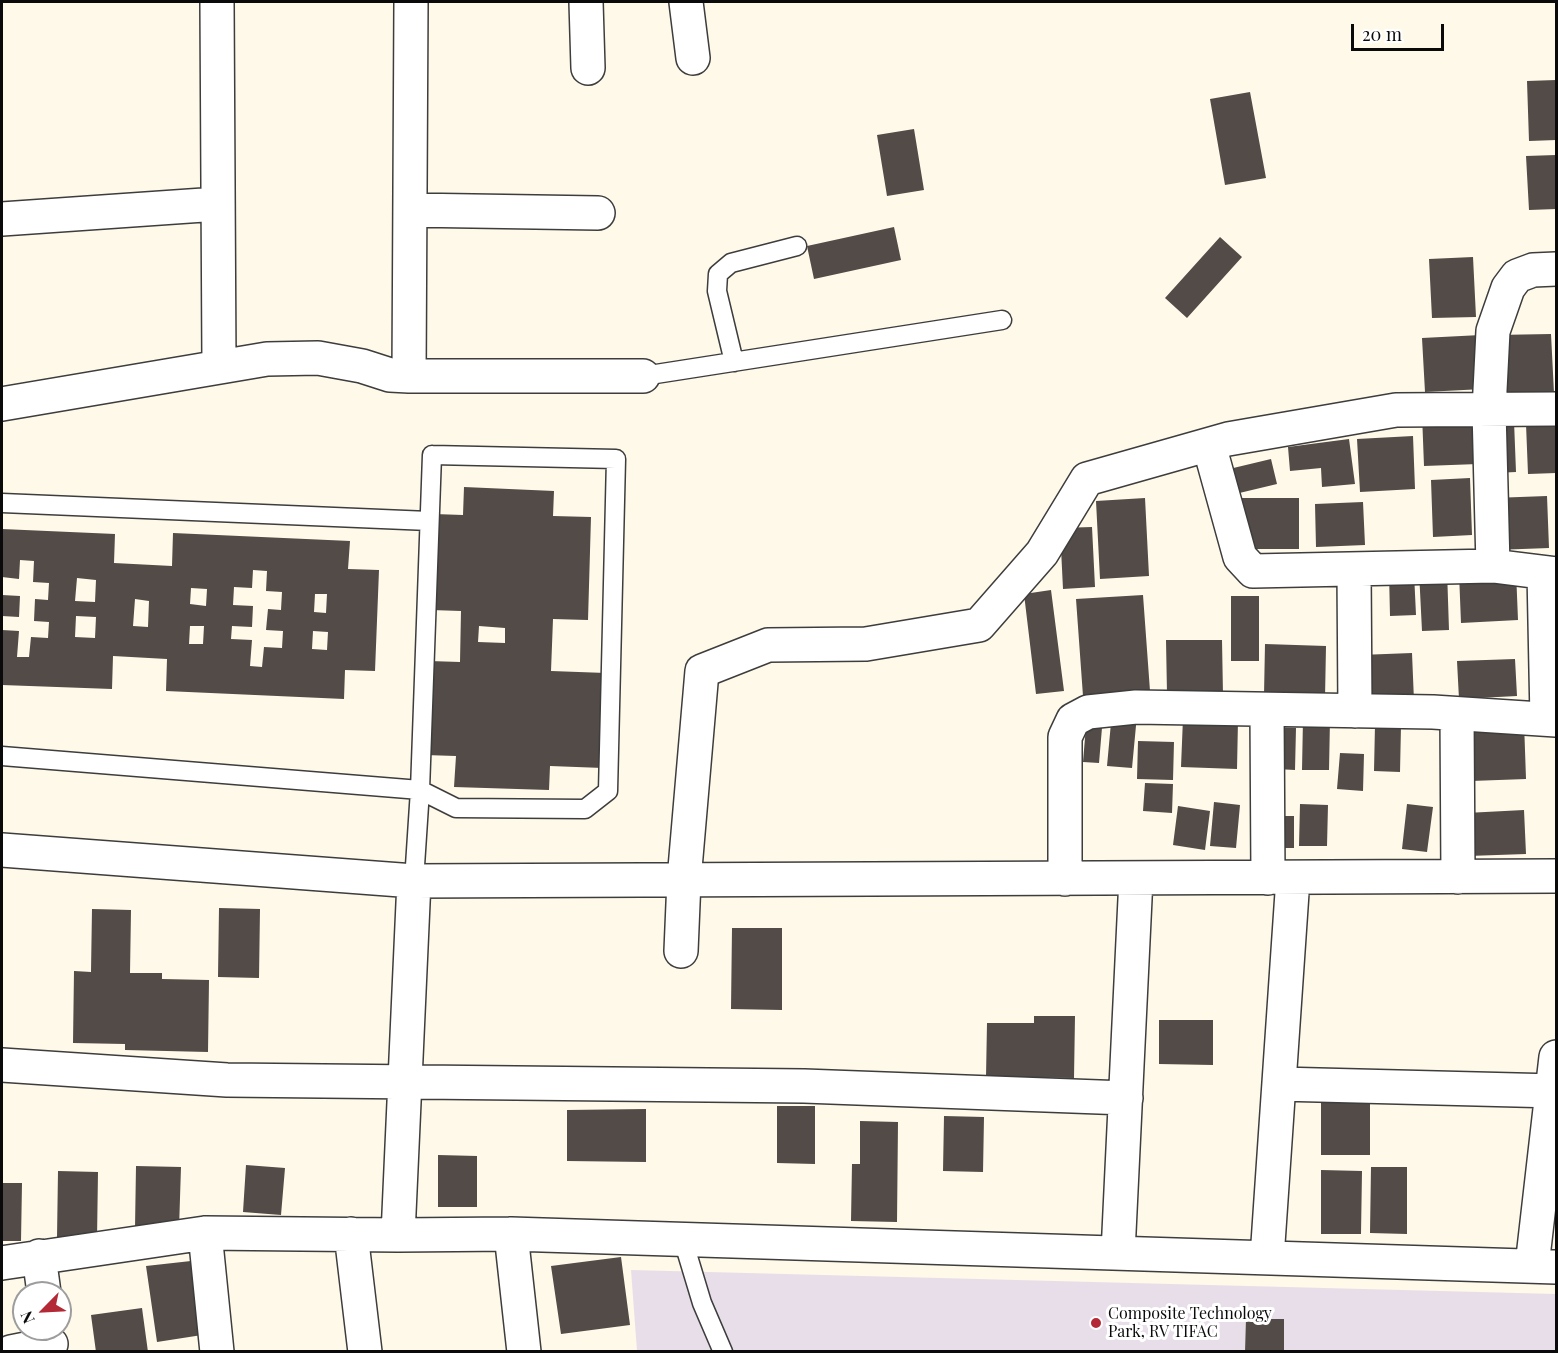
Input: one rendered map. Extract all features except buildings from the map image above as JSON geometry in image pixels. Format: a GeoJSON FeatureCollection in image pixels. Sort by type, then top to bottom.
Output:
{"type":"FeatureCollection","features":[{"type":"Feature","properties":{"kind":"street"},"geometry":{"type":"LineString","coordinates":[[217,2],[219,366]]}},
{"type":"Feature","properties":{"kind":"street"},"geometry":{"type":"LineString","coordinates":[[409,376],[411,2]]}},
{"type":"Feature","properties":{"kind":"street"},"geometry":{"type":"LineString","coordinates":[[586,2],[588,68]]}},
{"type":"Feature","properties":{"kind":"street"},"geometry":{"type":"LineString","coordinates":[[686,2],[693,58]]}},
{"type":"Feature","properties":{"kind":"street"},"geometry":{"type":"LineString","coordinates":[[2,219],[218,204]]}},
{"type":"Feature","properties":{"kind":"street"},"geometry":{"type":"LineString","coordinates":[[410,210],[598,213]]}},
{"type":"Feature","properties":{"kind":"street"},"geometry":{"type":"LineString","coordinates":[[1493,566],[1489,410],[1493,331],[1508,288],[1516,276],[1533,270],[1557,269]]}},
{"type":"Feature","properties":{"kind":"street"},"geometry":{"type":"LineString","coordinates":[[2,404],[267,359],[318,358],[362,366],[390,375],[409,376],[643,376]]}},
{"type":"Feature","properties":{"kind":"street"},"geometry":{"type":"LineString","coordinates":[[681,951],[684,880],[702,671],[768,645],[866,644],[979,625],[1042,553],[1087,479],[1209,445],[1396,410],[1557,410]]}},
{"type":"Feature","properties":{"kind":"street"},"geometry":{"type":"LineString","coordinates":[[1065,879],[1065,737],[1073,720],[1088,712],[1136,707],[1457,714],[1552,720],[1550,574],[1493,566],[1253,571],[1240,557],[1209,445]]}},
{"type":"Feature","properties":{"kind":"street"},"geometry":{"type":"LineString","coordinates":[[1354,570],[1355,711]]}},
{"type":"Feature","properties":{"kind":"street"},"geometry":{"type":"LineString","coordinates":[[1267,710],[1281,878],[1279,1084],[1267,1258]]}},
{"type":"Feature","properties":{"kind":"street"},"geometry":{"type":"LineString","coordinates":[[1457,714],[1458,877]]}},
{"type":"Feature","properties":{"kind":"street"},"geometry":{"type":"LineString","coordinates":[[2,850],[414,881],[1557,876]]}},
{"type":"Feature","properties":{"kind":"street"},"geometry":{"type":"LineString","coordinates":[[1118,1253],[1136,878]]}},
{"type":"Feature","properties":{"kind":"street"},"geometry":{"type":"LineString","coordinates":[[398,1235],[414,881]]}},
{"type":"Feature","properties":{"kind":"street"},"geometry":{"type":"LineString","coordinates":[[2,1263],[205,1233],[511,1234],[1544,1266],[1557,1057]]}},
{"type":"Feature","properties":{"kind":"street"},"geometry":{"type":"LineString","coordinates":[[2,1065],[226,1080],[405,1080],[792,1086],[1126,1098]]}},
{"type":"Feature","properties":{"kind":"street"},"geometry":{"type":"LineString","coordinates":[[1279,1084],[1554,1091]]}},
{"type":"Feature","properties":{"kind":"street"},"geometry":{"type":"LineString","coordinates":[[205,1233],[217,1352]]}},
{"type":"Feature","properties":{"kind":"street"},"geometry":{"type":"LineString","coordinates":[[351,1234],[365,1352]]}},
{"type":"Feature","properties":{"kind":"street"},"geometry":{"type":"LineString","coordinates":[[511,1234],[524,1352]]}},
{"type":"Feature","properties":{"kind":"street"},"geometry":{"type":"LineString","coordinates":[[39,1256],[42,1281]]}},
{"type":"Feature","properties":{"kind":"street"},"geometry":{"type":"LineString","coordinates":[[11,1352],[51,1342]]}},
{"type":"Feature","properties":{"kind":"lane"},"geometry":{"type":"LineString","coordinates":[[734,362],[717,291],[718,274],[731,263],[797,246]]}},
{"type":"Feature","properties":{"kind":"lane"},"geometry":{"type":"LineString","coordinates":[[643,376],[1002,320]]}},
{"type":"Feature","properties":{"kind":"lane"},"geometry":{"type":"LineString","coordinates":[[2,756],[420,790],[456,808],[585,809],[608,791],[616,459],[432,455],[420,790],[414,881]]}},
{"type":"Feature","properties":{"kind":"lane"},"geometry":{"type":"LineString","coordinates":[[2,503],[429,521]]}},
{"type":"Feature","properties":{"kind":"lane"},"geometry":{"type":"LineString","coordinates":[[682,1240],[702,1303],[723,1352]]}},
{"type":"Feature","properties":{"kind":"shaded area","name":"Composite Technology Park, RV TIFAC"},"geometry":{"type":"Polygon","coordinates":[[[631,1270],[1556,1294],[1556,1351],[637,1351],[631,1270]]]}},
{"type":"Feature","properties":{"kind":"place","name":"Composite Technology Park, RV TIFAC"},"geometry":{"type":"Point","coordinates":[1096,1323]}}]}
